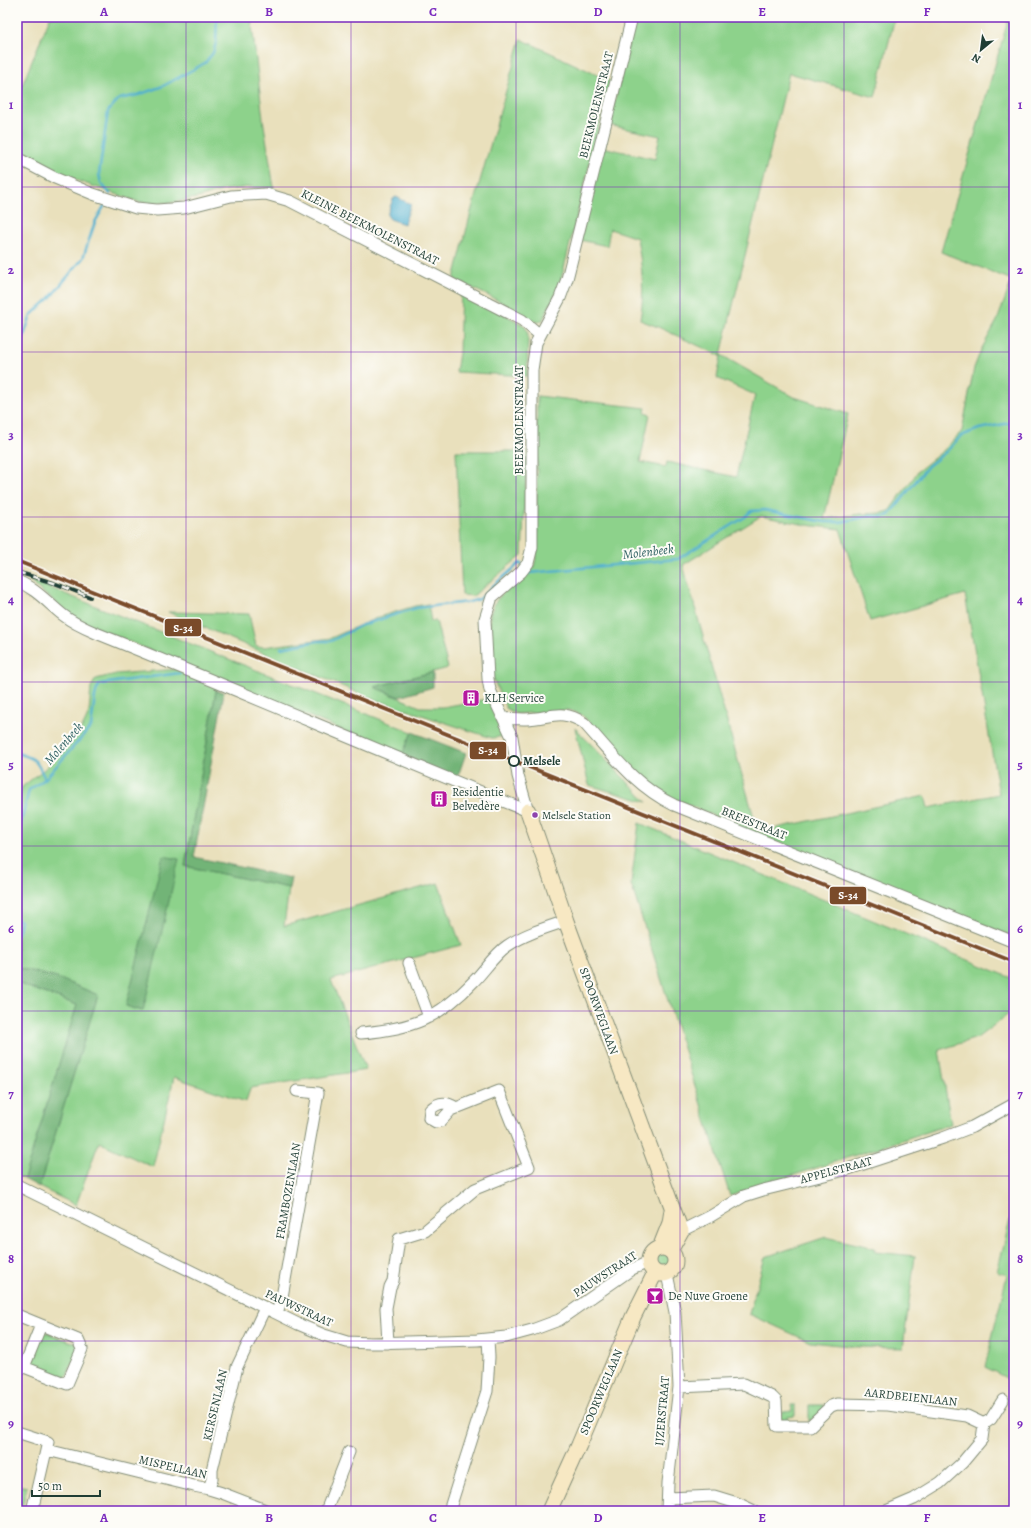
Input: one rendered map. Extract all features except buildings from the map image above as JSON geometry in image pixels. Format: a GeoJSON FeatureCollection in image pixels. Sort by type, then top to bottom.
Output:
{"type":"FeatureCollection","features":[{"type":"Feature","properties":{"kind":"street","name":"BEEKMOLENSTRAAT"},"geometry":{"type":"LineString","coordinates":[[516,767],[512,737],[490,690],[488,679],[485,619],[492,597],[521,572],[528,563],[532,547],[533,354],[540,335],[560,298],[566,279],[632,17]]}},
{"type":"Feature","properties":{"kind":"street","name":"KLEINE BEEKMOLENSTRAAT"},"geometry":{"type":"LineString","coordinates":[[17,158],[55,178],[136,208],[157,210],[184,208],[231,196],[266,194],[290,201],[522,320],[540,335]]}},
{"type":"Feature","properties":{"kind":"street"},"geometry":{"type":"LineString","coordinates":[[17,581],[30,587],[62,614],[76,624],[89,630],[418,767],[528,811]]}},
{"type":"Feature","properties":{"kind":"street","name":"BREESTRAAT"},"geometry":{"type":"LineString","coordinates":[[504,719],[526,719],[564,714],[574,717],[584,723],[630,774],[658,797],[674,805],[1014,942]]}},
{"type":"Feature","properties":{"kind":"street","name":"SPOORWEGLAAN"},"geometry":{"type":"LineString","coordinates":[[516,767],[528,811],[566,921],[681,1231]]}},
{"type":"Feature","properties":{"kind":"street"},"geometry":{"type":"LineString","coordinates":[[361,1033],[390,1031],[412,1025],[430,1017],[443,1009],[462,993],[506,947],[528,934],[566,921]]}},
{"type":"Feature","properties":{"kind":"street"},"geometry":{"type":"LineString","coordinates":[[409,964],[430,1017]]}},
{"type":"Feature","properties":{"kind":"street"},"geometry":{"type":"LineString","coordinates":[[388,1343],[386,1308],[390,1287],[393,1281],[399,1239],[425,1231],[475,1189],[529,1167],[499,1090],[456,1108]]}},
{"type":"Feature","properties":{"kind":"street","name":"FRAMBOZENLAAN"},"geometry":{"type":"LineString","coordinates":[[277,1313],[282,1297],[318,1093],[297,1091]]}},
{"type":"Feature","properties":{"kind":"street","name":"APPELSTRAAT"},"geometry":{"type":"LineString","coordinates":[[681,1231],[711,1216],[744,1196],[845,1170],[942,1138],[972,1127],[1014,1104]]}},
{"type":"Feature","properties":{"kind":"street","name":"PAUWSTRAAT"},"geometry":{"type":"LineString","coordinates":[[17,1185],[265,1308],[324,1335],[347,1342],[388,1343],[506,1337],[532,1330],[559,1320],[632,1269],[657,1270]]}},
{"type":"Feature","properties":{"kind":"street","name":"SPOORWEGLAAN"},"geometry":{"type":"LineString","coordinates":[[665,1249],[672,1210]]}},
{"type":"Feature","properties":{"kind":"street"},"geometry":{"type":"LineString","coordinates":[[665,1249],[681,1231]]}},
{"type":"Feature","properties":{"kind":"street","name":"SPOORWEGLAAN"},"geometry":{"type":"LineString","coordinates":[[665,1249],[674,1256],[675,1265],[673,1270],[657,1270],[650,1256],[654,1251],[665,1249]]}},
{"type":"Feature","properties":{"kind":"street","name":"SPOORWEGLAAN"},"geometry":{"type":"LineString","coordinates":[[548,1511],[579,1445],[633,1317],[657,1270]]}},
{"type":"Feature","properties":{"kind":"street","name":"IJZERSTRAAT"},"geometry":{"type":"LineString","coordinates":[[657,1270],[675,1312],[679,1387],[667,1511]]}},
{"type":"Feature","properties":{"kind":"street","name":"KERSENLAAN"},"geometry":{"type":"LineString","coordinates":[[209,1489],[233,1378],[241,1357],[265,1308]]}},
{"type":"Feature","properties":{"kind":"street"},"geometry":{"type":"LineString","coordinates":[[17,1315],[78,1340],[82,1349],[67,1384],[22,1371],[40,1325]]}},
{"type":"Feature","properties":{"kind":"street"},"geometry":{"type":"LineString","coordinates":[[449,1511],[487,1391],[489,1357],[488,1339]]}},
{"type":"Feature","properties":{"kind":"street","name":"AARDBEIENLAAN"},"geometry":{"type":"LineString","coordinates":[[679,1387],[744,1384],[772,1397],[776,1401],[777,1426],[810,1426],[831,1406],[837,1404],[888,1405],[967,1416],[984,1424]]}},
{"type":"Feature","properties":{"kind":"street"},"geometry":{"type":"LineString","coordinates":[[886,1511],[914,1499],[940,1483],[962,1463],[982,1439],[984,1424],[991,1419],[1003,1400]]}},
{"type":"Feature","properties":{"kind":"street"},"geometry":{"type":"LineString","coordinates":[[17,1432],[48,1442],[32,1511]]}},
{"type":"Feature","properties":{"kind":"street","name":"MISPELLAAN"},"geometry":{"type":"LineString","coordinates":[[46,1450],[209,1489],[268,1511]]}},
{"type":"Feature","properties":{"kind":"street"},"geometry":{"type":"LineString","coordinates":[[326,1511],[349,1452]]}},
{"type":"Feature","properties":{"kind":"street"},"geometry":{"type":"LineString","coordinates":[[668,1498],[714,1496],[737,1503],[754,1511]]}},
{"type":"Feature","properties":{"kind":"green space"},"geometry":{"type":"Polygon","coordinates":[[[50,17],[251,17],[263,119],[274,188],[250,187],[224,190],[201,197],[174,202],[139,202],[81,182],[43,166],[17,152],[17,98],[50,17]]]}},
{"type":"Feature","properties":{"kind":"green space"},"geometry":{"type":"Polygon","coordinates":[[[635,17],[895,17],[875,97],[789,73],[721,355],[794,397],[848,414],[824,519],[882,513],[889,511],[919,470],[944,450],[962,431],[974,368],[981,350],[997,321],[1012,280],[941,252],[1009,17],[1014,17],[1014,937],[758,835],[652,789],[582,715],[569,710],[516,714],[506,708],[491,674],[490,614],[496,601],[503,593],[534,568],[537,551],[537,396],[646,408],[645,412],[650,414],[640,462],[666,467],[667,462],[736,477],[755,395],[717,378],[721,356],[640,320],[642,310],[642,279],[637,238],[610,229],[607,246],[580,240],[602,147],[655,159],[660,136],[609,125],[635,17]],[[761,516],[683,565],[758,832],[925,796],[928,808],[999,794],[965,594],[870,621],[840,529],[806,525],[761,516]]]}},
{"type":"Feature","properties":{"kind":"green space"},"geometry":{"type":"Polygon","coordinates":[[[521,39],[610,81],[563,272],[556,293],[542,321],[538,322],[531,320],[503,303],[454,279],[471,212],[521,39]]]}},
{"type":"Feature","properties":{"kind":"green space"},"geometry":{"type":"Polygon","coordinates":[[[461,290],[525,326],[528,335],[527,376],[456,372],[459,353],[461,290]]]}},
{"type":"Feature","properties":{"kind":"green space"},"geometry":{"type":"Polygon","coordinates":[[[456,451],[527,451],[522,555],[473,596],[462,595],[456,451]]]}},
{"type":"Feature","properties":{"kind":"green space"},"geometry":{"type":"Polygon","coordinates":[[[30,580],[412,732],[402,755],[99,629],[72,616],[35,586],[30,580]]]}},
{"type":"Feature","properties":{"kind":"green space"},"geometry":{"type":"Polygon","coordinates":[[[428,604],[431,621],[436,621],[448,668],[374,687],[420,707],[443,707],[487,699],[503,727],[505,736],[492,738],[370,698],[168,612],[249,614],[256,646],[264,647],[331,638],[379,617],[415,606],[428,604]]]}},
{"type":"Feature","properties":{"kind":"green space"},"geometry":{"type":"Polygon","coordinates":[[[178,669],[217,685],[185,866],[289,888],[284,926],[438,883],[461,945],[331,980],[366,1070],[250,1088],[246,1102],[174,1077],[153,1167],[99,1142],[76,1205],[39,1187],[98,995],[60,979],[20,968],[17,977],[17,808],[22,787],[47,767],[82,728],[89,713],[91,687],[96,679],[116,674],[178,669]],[[164,856],[126,1006],[142,1011],[164,856]]]}},
{"type":"Feature","properties":{"kind":"green space"},"geometry":{"type":"Polygon","coordinates":[[[433,672],[433,687],[399,697],[374,687],[433,672]]]}},
{"type":"Feature","properties":{"kind":"green space"},"geometry":{"type":"Polygon","coordinates":[[[216,691],[224,692],[194,857],[291,878],[289,888],[185,866],[216,691]]]}},
{"type":"Feature","properties":{"kind":"green space"},"geometry":{"type":"Polygon","coordinates":[[[575,728],[647,802],[589,785],[575,728]]]}},
{"type":"Feature","properties":{"kind":"green space"},"geometry":{"type":"Polygon","coordinates":[[[412,732],[466,753],[457,779],[402,755],[412,732]]]}},
{"type":"Feature","properties":{"kind":"green space"},"geometry":{"type":"Polygon","coordinates":[[[639,823],[1014,979],[1014,1010],[977,1038],[939,1050],[951,1124],[730,1196],[631,884],[639,823]]]}},
{"type":"Feature","properties":{"kind":"green space"},"geometry":{"type":"Polygon","coordinates":[[[163,856],[179,859],[143,1011],[126,1006],[163,856]]]}},
{"type":"Feature","properties":{"kind":"green space"},"geometry":{"type":"Polygon","coordinates":[[[19,968],[60,979],[98,995],[39,1187],[24,1179],[77,1005],[17,983],[19,968]]]}},
{"type":"Feature","properties":{"kind":"green space"},"geometry":{"type":"Polygon","coordinates":[[[17,983],[77,1005],[24,1179],[17,1176],[17,983]]]}},
{"type":"Feature","properties":{"kind":"green space"},"geometry":{"type":"Polygon","coordinates":[[[1014,1204],[1014,1382],[985,1367],[1007,1275],[997,1272],[1014,1204]]]}},
{"type":"Feature","properties":{"kind":"green space"},"geometry":{"type":"Polygon","coordinates":[[[826,1237],[875,1248],[875,1252],[915,1256],[903,1348],[859,1347],[810,1342],[749,1314],[765,1257],[826,1237]]]}},
{"type":"Feature","properties":{"kind":"green space"},"geometry":{"type":"Polygon","coordinates":[[[662,1254],[668,1256],[670,1262],[668,1268],[662,1270],[656,1268],[654,1262],[656,1256],[662,1254]]]}},
{"type":"Feature","properties":{"kind":"green space"},"geometry":{"type":"Polygon","coordinates":[[[45,1332],[77,1344],[78,1348],[67,1376],[63,1378],[32,1366],[30,1362],[42,1333],[45,1332]]]}},
{"type":"Feature","properties":{"kind":"green space"},"geometry":{"type":"Polygon","coordinates":[[[791,1405],[795,1405],[795,1416],[788,1417],[788,1423],[784,1423],[779,1416],[783,1412],[792,1411],[791,1405]]]}},
{"type":"Feature","properties":{"kind":"green space"},"geometry":{"type":"Polygon","coordinates":[[[809,1405],[824,1405],[824,1408],[809,1422],[809,1405]]]}},
{"type":"Feature","properties":{"kind":"green space"},"geometry":{"type":"Polygon","coordinates":[[[17,1485],[27,1487],[21,1511],[17,1511],[17,1485]]]}},
{"type":"Feature","properties":{"kind":"water"},"geometry":{"type":"Polygon","coordinates":[[[396,197],[411,204],[404,224],[390,219],[387,215],[393,199],[396,197]]]}},
{"type":"Feature","properties":{"kind":"waterway"},"geometry":{"type":"LineString","coordinates":[[110,194],[101,183],[99,174],[108,111],[119,99],[138,95],[163,86],[205,63],[213,53],[216,43],[217,17]]}},
{"type":"Feature","properties":{"kind":"waterway"},"geometry":{"type":"LineString","coordinates":[[17,356],[31,315],[49,299],[83,258],[95,222],[106,203]]}},
{"type":"Feature","properties":{"kind":"waterway","name":"Molenbeek"},"geometry":{"type":"LineString","coordinates":[[526,570],[529,573],[678,559],[745,517],[751,511],[765,510],[825,522],[840,522],[872,516],[882,517],[889,515],[928,466],[947,451],[961,436],[979,429],[1014,422]]}},
{"type":"Feature","properties":{"kind":"waterway","name":"Molenbeek"},"geometry":{"type":"LineString","coordinates":[[281,648],[318,641],[331,641],[362,625],[416,608],[469,602],[480,599],[520,563],[522,565]]}},
{"type":"Feature","properties":{"kind":"waterway","name":"Molenbeek"},"geometry":{"type":"LineString","coordinates":[[17,839],[29,790],[45,779],[91,727],[95,696],[100,684],[180,673]]}},
{"type":"Feature","properties":{"kind":"waterway"},"geometry":{"type":"LineString","coordinates":[[17,753],[29,757],[35,761],[45,779]]}},
{"type":"Feature","properties":{"kind":"waterway","name":"Molenbeek"},"geometry":{"type":"LineString","coordinates":[[17,919],[21,921],[17,934]]}},
{"type":"Feature","properties":{"kind":"railway"},"geometry":{"type":"LineString","coordinates":[[17,572],[54,583],[90,597]]}},
{"type":"Feature","properties":{"kind":"transit line","name":"S-34"},"geometry":{"type":"LineString","coordinates":[[17,561],[1014,962]]}},
{"type":"Feature","properties":{"kind":"place","name":"KLH Service"},"geometry":{"type":"Point","coordinates":[471,698]}},
{"type":"Feature","properties":{"kind":"place","name":"Melsele"},"geometry":{"type":"Point","coordinates":[514,761]}},
{"type":"Feature","properties":{"kind":"place","name":"Residentie Belvedère"},"geometry":{"type":"Point","coordinates":[439,799]}},
{"type":"Feature","properties":{"kind":"place","name":"Melsele Station"},"geometry":{"type":"Point","coordinates":[535,815]}},
{"type":"Feature","properties":{"kind":"place","name":"De Nuve Groene"},"geometry":{"type":"Point","coordinates":[655,1296]}}]}
